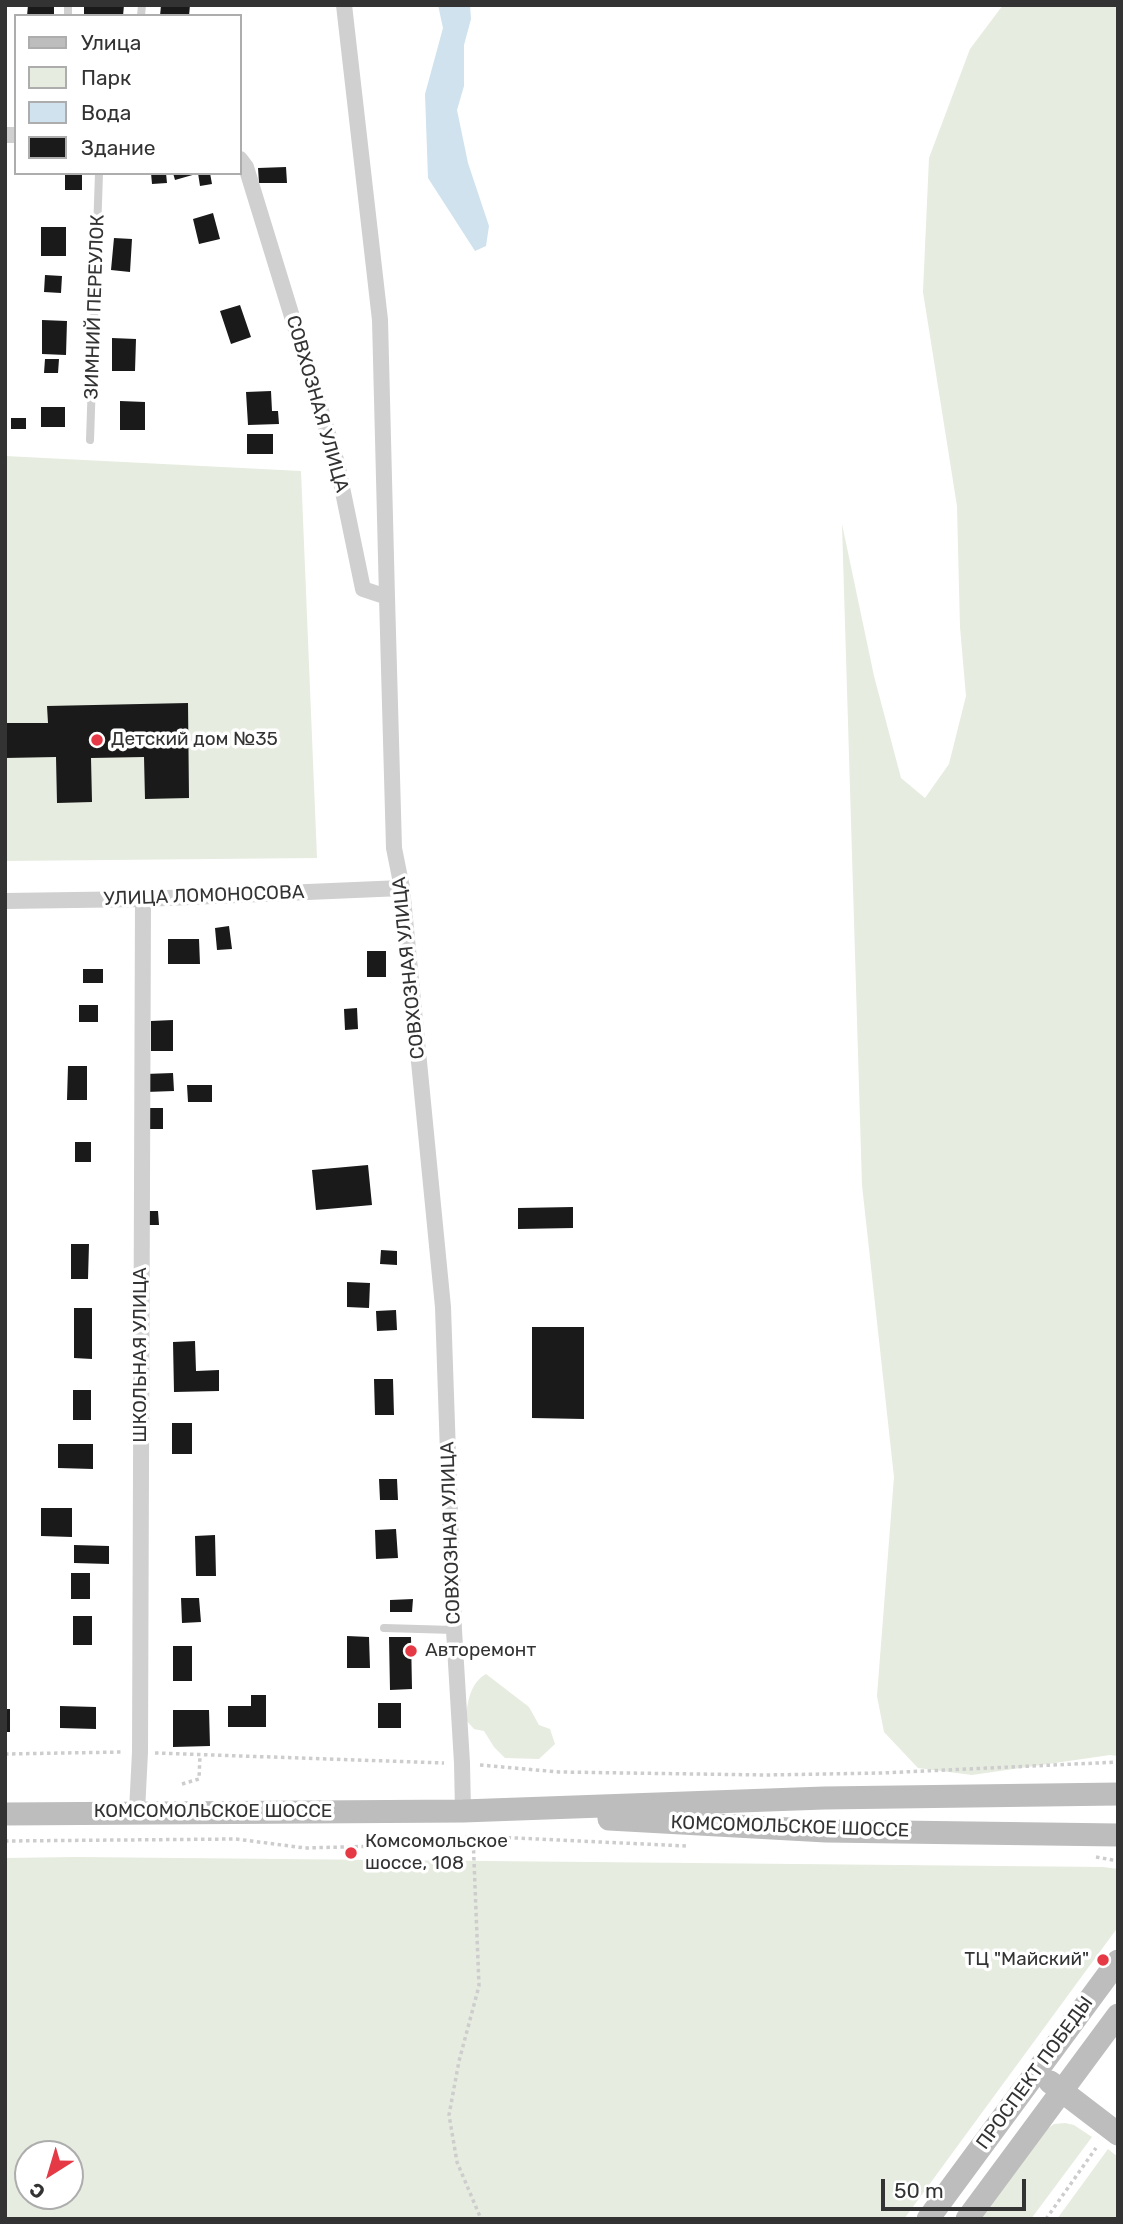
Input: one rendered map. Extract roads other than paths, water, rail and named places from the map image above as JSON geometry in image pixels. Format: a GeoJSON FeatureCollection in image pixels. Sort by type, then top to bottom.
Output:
{"type":"FeatureCollection","features":[{"type":"Feature","properties":{"kind":"main road","name":"КОМСОМОЛЬСКОЕ ШОССЕ"},"geometry":{"type":"LineString","coordinates":[[5,1814],[137,1811],[463,1811],[824,1798],[1118,1794]]}},
{"type":"Feature","properties":{"kind":"main road"},"geometry":{"type":"LineString","coordinates":[[824,1798],[826,1831]]}},
{"type":"Feature","properties":{"kind":"main road","name":"КОМСОМОЛЬСКОЕ ШОССЕ"},"geometry":{"type":"LineString","coordinates":[[463,1811],[826,1831],[1118,1835]]}},
{"type":"Feature","properties":{"kind":"main road","name":"ПРОСПЕКТ ПОБЕДЫ"},"geometry":{"type":"LineString","coordinates":[[928,2219],[1118,1961]]}},
{"type":"Feature","properties":{"kind":"main road","name":"ПРОСПЕКТ ПОБЕДЫ"},"geometry":{"type":"LineString","coordinates":[[967,2219],[1118,2015]]}},
{"type":"Feature","properties":{"kind":"main road"},"geometry":{"type":"LineString","coordinates":[[1037,2071],[1118,2134]]}},
{"type":"Feature","properties":{"kind":"street"},"geometry":{"type":"LineString","coordinates":[[344,5],[380,320],[387,597]]}},
{"type":"Feature","properties":{"kind":"street","name":"СОВХОЗНАЯ УЛИЦА"},"geometry":{"type":"LineString","coordinates":[[242,162],[246,167],[337,463],[363,589],[387,597],[394,848],[402,888],[443,1307],[463,1811]]}},
{"type":"Feature","properties":{"kind":"street","name":"УЛИЦА ЛОМОНОСОВА"},"geometry":{"type":"LineString","coordinates":[[5,901],[143,899],[402,888]]}},
{"type":"Feature","properties":{"kind":"street","name":"ШКОЛЬНАЯ УЛИЦА"},"geometry":{"type":"LineString","coordinates":[[137,1811],[140,1752],[143,899]]}},
{"type":"Feature","properties":{"kind":"lane","name":"ЗИМНИЙ ПЕРЕУЛОК"},"geometry":{"type":"LineString","coordinates":[[90,440],[99,175]]}},
{"type":"Feature","properties":{"kind":"lane"},"geometry":{"type":"LineString","coordinates":[[384,1628],[454,1630]]}},
{"type":"Feature","properties":{"kind":"water"},"geometry":{"type":"Polygon","coordinates":[[[438,5],[470,5],[471,19],[464,45],[464,86],[457,110],[468,163],[489,226],[486,246],[475,251],[428,178],[425,94],[443,28],[438,5]]]}},
{"type":"Feature","properties":{"kind":"place","name":"Детский дом №35"},"geometry":{"type":"Point","coordinates":[97,740]}},
{"type":"Feature","properties":{"kind":"place","name":"Авторемонт"},"geometry":{"type":"Point","coordinates":[411,1651]}},
{"type":"Feature","properties":{"kind":"place","name":"Комсомольское шоссе, 108"},"geometry":{"type":"Point","coordinates":[351,1853]}},
{"type":"Feature","properties":{"kind":"place","name":"ТЦ \"Майский\""},"geometry":{"type":"Point","coordinates":[1103,1960]}}]}
